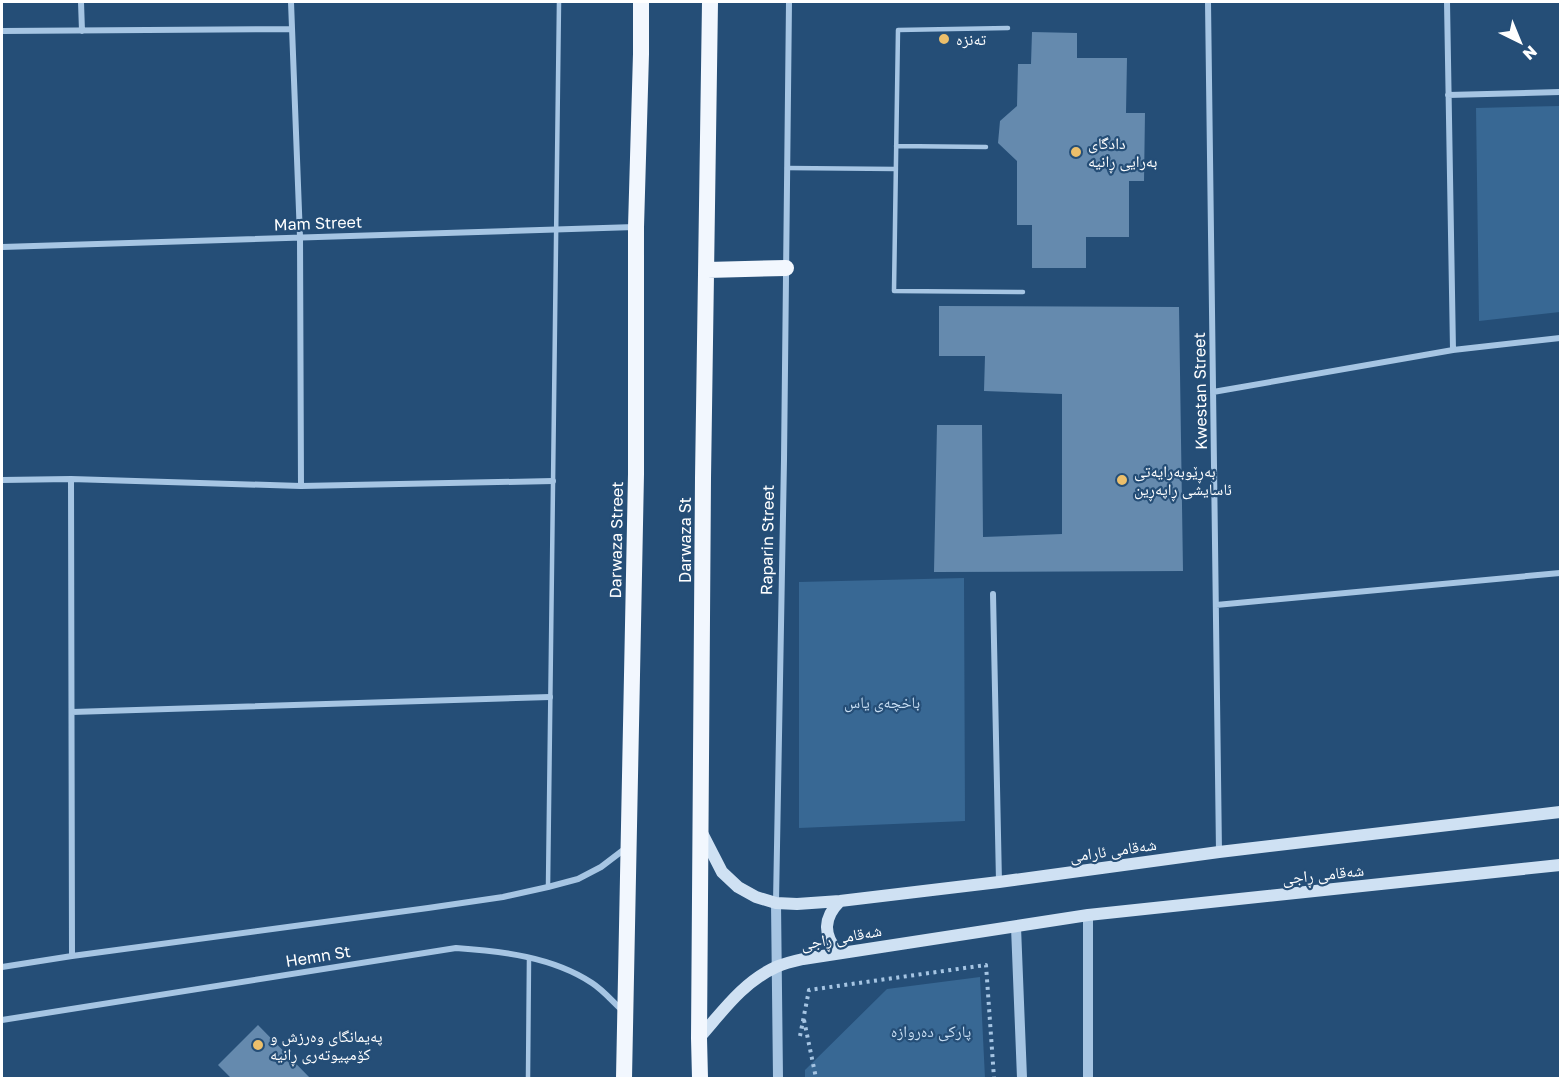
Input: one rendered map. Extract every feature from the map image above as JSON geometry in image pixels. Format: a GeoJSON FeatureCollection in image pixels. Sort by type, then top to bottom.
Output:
{"type":"FeatureCollection","features":[{"type":"Feature","properties":{"kind":"highway","name":"Darwaza Street"},"geometry":{"type":"LineString","coordinates":[[624,1078],[636,474],[636,227],[641,2]]}},
{"type":"Feature","properties":{"kind":"highway","name":"Darwaza St"},"geometry":{"type":"LineString","coordinates":[[700,1078],[703,490],[710,2]]}},
{"type":"Feature","properties":{"kind":"highway"},"geometry":{"type":"LineString","coordinates":[[707,270],[786,268]]}},
{"type":"Feature","properties":{"kind":"main road","name":"شەقامی ئارامی"},"geometry":{"type":"LineString","coordinates":[[702,833],[722,872],[738,887],[756,897],[776,903],[797,904],[999,882],[1219,852],[1560,812]]}},
{"type":"Feature","properties":{"kind":"main road","name":"شەقامی ڕاجی"},"geometry":{"type":"LineString","coordinates":[[699,1038],[745,987],[761,975],[803,959],[1088,915],[1560,865]]}},
{"type":"Feature","properties":{"kind":"main road"},"geometry":{"type":"LineString","coordinates":[[838,952],[828,936],[827,927],[828,917],[840,901]]}},
{"type":"Feature","properties":{"kind":"street"},"geometry":{"type":"LineString","coordinates":[[81,2],[82,31]]}},
{"type":"Feature","properties":{"kind":"street"},"geometry":{"type":"LineString","coordinates":[[291,2],[300,237],[301,486]]}},
{"type":"Feature","properties":{"kind":"street","name":"Raparin Street"},"geometry":{"type":"LineString","coordinates":[[778,1078],[776,903],[789,2]]}},
{"type":"Feature","properties":{"kind":"street","name":"Kwestan Street"},"geometry":{"type":"LineString","coordinates":[[1208,2],[1219,852]]}},
{"type":"Feature","properties":{"kind":"street"},"geometry":{"type":"LineString","coordinates":[[1447,2],[1453,350]]}},
{"type":"Feature","properties":{"kind":"street"},"geometry":{"type":"LineString","coordinates":[[2,31],[292,29]]}},
{"type":"Feature","properties":{"kind":"street"},"geometry":{"type":"LineString","coordinates":[[1448,95],[1560,92]]}},
{"type":"Feature","properties":{"kind":"street","name":"Mam Street"},"geometry":{"type":"LineString","coordinates":[[2,247],[636,227]]}},
{"type":"Feature","properties":{"kind":"street"},"geometry":{"type":"LineString","coordinates":[[1214,392],[1453,350],[1560,338]]}},
{"type":"Feature","properties":{"kind":"street"},"geometry":{"type":"LineString","coordinates":[[2,480],[71,479],[301,486],[554,481]]}},
{"type":"Feature","properties":{"kind":"street"},"geometry":{"type":"LineString","coordinates":[[71,479],[72,956]]}},
{"type":"Feature","properties":{"kind":"street"},"geometry":{"type":"LineString","coordinates":[[1216,605],[1560,573]]}},
{"type":"Feature","properties":{"kind":"street"},"geometry":{"type":"LineString","coordinates":[[993,594],[999,882]]}},
{"type":"Feature","properties":{"kind":"street"},"geometry":{"type":"LineString","coordinates":[[72,712],[550,697]]}},
{"type":"Feature","properties":{"kind":"street","name":"Hemn St"},"geometry":{"type":"LineString","coordinates":[[2,967],[503,897],[578,879],[602,867],[629,846]]}},
{"type":"Feature","properties":{"kind":"street"},"geometry":{"type":"LineString","coordinates":[[1088,915],[1088,1078]]}},
{"type":"Feature","properties":{"kind":"street"},"geometry":{"type":"LineString","coordinates":[[1016,927],[1022,1078]]}},
{"type":"Feature","properties":{"kind":"street","name":"Hemn St"},"geometry":{"type":"LineString","coordinates":[[2,1020],[456,948],[492,950],[556,966],[594,984],[625,1012]]}},
{"type":"Feature","properties":{"kind":"lane"},"geometry":{"type":"LineString","coordinates":[[548,887],[559,2]]}},
{"type":"Feature","properties":{"kind":"lane"},"geometry":{"type":"LineString","coordinates":[[1008,28],[898,30],[894,291],[1023,292]]}},
{"type":"Feature","properties":{"kind":"lane"},"geometry":{"type":"LineString","coordinates":[[896,146],[986,147]]}},
{"type":"Feature","properties":{"kind":"lane"},"geometry":{"type":"LineString","coordinates":[[787,168],[896,169]]}},
{"type":"Feature","properties":{"kind":"lane"},"geometry":{"type":"LineString","coordinates":[[528,1078],[529,958]]}},
{"type":"Feature","properties":{"kind":"path"},"geometry":{"type":"LineString","coordinates":[[799,1040],[809,990],[986,965],[994,1078]]}},
{"type":"Feature","properties":{"kind":"path"},"geometry":{"type":"LineString","coordinates":[[804,1019],[816,1078]]}},
{"type":"Feature","properties":{"kind":"green space"},"geometry":{"type":"Polygon","coordinates":[[[1560,106],[1560,312],[1479,321],[1476,108],[1560,106]]]}},
{"type":"Feature","properties":{"kind":"green space","name":"باخچەی یاس"},"geometry":{"type":"Polygon","coordinates":[[[964,578],[965,821],[799,828],[799,582],[964,578]]]}},
{"type":"Feature","properties":{"kind":"green space","name":"پارکی دەروازە"},"geometry":{"type":"Polygon","coordinates":[[[980,977],[985,1078],[805,1078],[805,1070],[887,989],[980,977]]]}},
{"type":"Feature","properties":{"kind":"building","name":"دادگای بەرایی ڕانیە"},"geometry":{"type":"Polygon","coordinates":[[[1032,32],[1077,33],[1077,58],[1127,58],[1126,113],[1145,113],[1144,181],[1129,181],[1129,237],[1086,237],[1086,268],[1032,268],[1032,225],[1017,225],[1017,161],[998,143],[1000,121],[1017,106],[1018,64],[1031,64],[1032,32]]]}},
{"type":"Feature","properties":{"kind":"building","name":"بەڕێوبەرایەتی ئاسایشی ڕاپەڕین"},"geometry":{"type":"Polygon","coordinates":[[[939,306],[1179,307],[1183,571],[934,572],[937,425],[982,425],[983,537],[1062,534],[1062,394],[984,391],[985,356],[939,356],[939,306]]]}},
{"type":"Feature","properties":{"kind":"building","name":"پەیمانگای وەرزش و کۆمپیوتەری ڕانیە"},"geometry":{"type":"Polygon","coordinates":[[[258,1025],[310,1078],[231,1078],[218,1065],[258,1025]]]}},
{"type":"Feature","properties":{"kind":"place","name":"تەنزە"},"geometry":{"type":"Point","coordinates":[944,39]}},
{"type":"Feature","properties":{"kind":"place","name":"دادگای بەرایی ڕانیە"},"geometry":{"type":"Point","coordinates":[1076,152]}},
{"type":"Feature","properties":{"kind":"place","name":"بەڕێوبەرایەتی ئاسایشی ڕاپەڕین"},"geometry":{"type":"Point","coordinates":[1122,480]}},
{"type":"Feature","properties":{"kind":"place","name":"پەیمانگای وەرزش و کۆمپیوتەری ڕانیە"},"geometry":{"type":"Point","coordinates":[258,1045]}}]}
